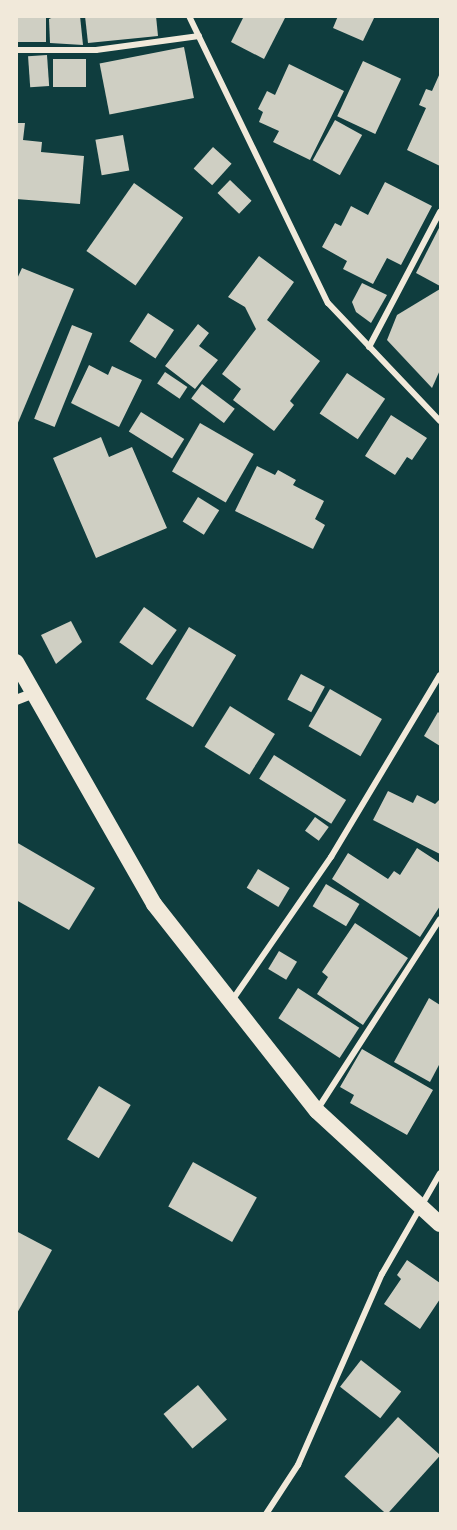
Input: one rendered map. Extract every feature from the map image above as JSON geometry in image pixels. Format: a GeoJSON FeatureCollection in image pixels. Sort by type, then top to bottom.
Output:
{"type":"FeatureCollection","features":[{"type":"Feature","properties":{"kind":"highway"},"geometry":{"type":"LineString","coordinates":[[16,662],[24,697],[154,904],[317,1111],[419,1208],[441,1224]]}},
{"type":"Feature","properties":{"kind":"street"},"geometry":{"type":"LineString","coordinates":[[189,16],[328,303],[441,420]]}},
{"type":"Feature","properties":{"kind":"street"},"geometry":{"type":"LineString","coordinates":[[16,50],[96,50],[199,36]]}},
{"type":"Feature","properties":{"kind":"street"},"geometry":{"type":"LineString","coordinates":[[369,347],[441,212]]}},
{"type":"Feature","properties":{"kind":"street"},"geometry":{"type":"LineString","coordinates":[[231,1002],[331,857],[441,675]]}},
{"type":"Feature","properties":{"kind":"street"},"geometry":{"type":"LineString","coordinates":[[317,1111],[441,919]]}},
{"type":"Feature","properties":{"kind":"street"},"geometry":{"type":"LineString","coordinates":[[266,1514],[298,1465],[382,1274],[441,1173]]}},
{"type":"Feature","properties":{"kind":"building"},"geometry":{"type":"Polygon","coordinates":[[[16,16],[46,16],[46,42],[16,42],[16,16]]]}},
{"type":"Feature","properties":{"kind":"building"},"geometry":{"type":"Polygon","coordinates":[[[56,16],[80,16],[83,45],[50,43],[49,19],[56,16]]]}},
{"type":"Feature","properties":{"kind":"building"},"geometry":{"type":"Polygon","coordinates":[[[85,16],[156,16],[158,36],[88,43],[85,16]]]}},
{"type":"Feature","properties":{"kind":"building"},"geometry":{"type":"Polygon","coordinates":[[[244,16],[286,16],[264,59],[231,42],[244,16]]]}},
{"type":"Feature","properties":{"kind":"building"},"geometry":{"type":"Polygon","coordinates":[[[338,16],[375,16],[363,41],[333,28],[338,16]]]}},
{"type":"Feature","properties":{"kind":"building"},"geometry":{"type":"Polygon","coordinates":[[[184,47],[194,98],[110,114],[100,63],[184,47]]]}},
{"type":"Feature","properties":{"kind":"building"},"geometry":{"type":"Polygon","coordinates":[[[47,55],[49,86],[30,87],[28,56],[47,55]]]}},
{"type":"Feature","properties":{"kind":"building"},"geometry":{"type":"Polygon","coordinates":[[[53,59],[86,59],[86,87],[53,87],[53,59]]]}},
{"type":"Feature","properties":{"kind":"building"},"geometry":{"type":"Polygon","coordinates":[[[363,61],[401,79],[375,134],[337,116],[363,61]]]}},
{"type":"Feature","properties":{"kind":"building"},"geometry":{"type":"Polygon","coordinates":[[[289,64],[344,91],[310,160],[273,142],[279,131],[259,122],[263,112],[258,109],[267,91],[275,95],[289,64]]]}},
{"type":"Feature","properties":{"kind":"building"},"geometry":{"type":"Polygon","coordinates":[[[440,73],[440,166],[407,150],[426,108],[419,105],[426,89],[432,91],[440,73]]]}},
{"type":"Feature","properties":{"kind":"building"},"geometry":{"type":"Polygon","coordinates":[[[335,120],[362,135],[340,175],[313,160],[335,120]]]}},
{"type":"Feature","properties":{"kind":"building"},"geometry":{"type":"Polygon","coordinates":[[[16,123],[25,123],[23,140],[42,142],[41,152],[84,156],[80,204],[16,199],[16,123]]]}},
{"type":"Feature","properties":{"kind":"building"},"geometry":{"type":"Polygon","coordinates":[[[123,135],[129,170],[102,175],[95,140],[123,135]]]}},
{"type":"Feature","properties":{"kind":"building"},"geometry":{"type":"Polygon","coordinates":[[[213,147],[232,164],[212,185],[194,169],[213,147]]]}},
{"type":"Feature","properties":{"kind":"building"},"geometry":{"type":"Polygon","coordinates":[[[230,180],[252,201],[239,214],[217,193],[230,180]]]}},
{"type":"Feature","properties":{"kind":"building"},"geometry":{"type":"Polygon","coordinates":[[[385,182],[432,206],[401,265],[387,258],[373,284],[343,269],[347,261],[322,247],[335,223],[341,226],[351,206],[368,215],[385,182]]]}},
{"type":"Feature","properties":{"kind":"building"},"geometry":{"type":"Polygon","coordinates":[[[134,183],[183,217],[136,285],[86,251],[134,183]]]}},
{"type":"Feature","properties":{"kind":"building"},"geometry":{"type":"Polygon","coordinates":[[[440,226],[440,286],[416,273],[440,226]]]}},
{"type":"Feature","properties":{"kind":"building"},"geometry":{"type":"Polygon","coordinates":[[[259,256],[294,282],[267,320],[320,361],[290,401],[294,405],[274,431],[233,400],[241,389],[222,374],[256,329],[245,307],[228,297],[259,256]]]}},
{"type":"Feature","properties":{"kind":"building"},"geometry":{"type":"Polygon","coordinates":[[[22,268],[74,289],[17,425],[16,281],[22,268]]]}},
{"type":"Feature","properties":{"kind":"building"},"geometry":{"type":"Polygon","coordinates":[[[362,283],[387,295],[371,323],[356,312],[352,302],[362,283]]]}},
{"type":"Feature","properties":{"kind":"building"},"geometry":{"type":"Polygon","coordinates":[[[440,289],[440,370],[432,388],[387,340],[397,315],[440,289]]]}},
{"type":"Feature","properties":{"kind":"building"},"geometry":{"type":"Polygon","coordinates":[[[148,313],[174,330],[155,358],[129,342],[148,313]]]}},
{"type":"Feature","properties":{"kind":"building"},"geometry":{"type":"Polygon","coordinates":[[[198,324],[209,333],[199,346],[218,360],[195,389],[165,366],[198,324]]]}},
{"type":"Feature","properties":{"kind":"building"},"geometry":{"type":"Polygon","coordinates":[[[72,325],[92,333],[55,427],[34,419],[72,325]]]}},
{"type":"Feature","properties":{"kind":"building"},"geometry":{"type":"Polygon","coordinates":[[[89,365],[108,375],[112,366],[142,380],[119,427],[71,403],[89,365]]]}},
{"type":"Feature","properties":{"kind":"building"},"geometry":{"type":"Polygon","coordinates":[[[165,372],[187,387],[180,399],[157,384],[165,372]]]}},
{"type":"Feature","properties":{"kind":"building"},"geometry":{"type":"Polygon","coordinates":[[[347,373],[385,399],[358,439],[320,414],[347,373]]]}},
{"type":"Feature","properties":{"kind":"building"},"geometry":{"type":"Polygon","coordinates":[[[202,384],[235,409],[224,423],[191,398],[202,384]]]}},
{"type":"Feature","properties":{"kind":"building"},"geometry":{"type":"Polygon","coordinates":[[[141,412],[184,439],[172,459],[129,432],[141,412]]]}},
{"type":"Feature","properties":{"kind":"building"},"geometry":{"type":"Polygon","coordinates":[[[391,415],[427,438],[412,460],[407,457],[395,475],[365,456],[391,415]]]}},
{"type":"Feature","properties":{"kind":"building"},"geometry":{"type":"Polygon","coordinates":[[[200,423],[254,454],[226,502],[172,471],[200,423]]]}},
{"type":"Feature","properties":{"kind":"building"},"geometry":{"type":"Polygon","coordinates":[[[101,437],[109,457],[132,447],[167,528],[96,558],[53,458],[101,437]]]}},
{"type":"Feature","properties":{"kind":"building"},"geometry":{"type":"Polygon","coordinates":[[[257,466],[275,475],[278,470],[296,480],[293,485],[324,501],[315,519],[325,525],[313,549],[235,511],[257,466]]]}},
{"type":"Feature","properties":{"kind":"building"},"geometry":{"type":"Polygon","coordinates":[[[198,497],[219,510],[204,535],[183,522],[198,497]]]}},
{"type":"Feature","properties":{"kind":"building"},"geometry":{"type":"Polygon","coordinates":[[[144,607],[177,630],[152,665],[119,642],[144,607]]]}},
{"type":"Feature","properties":{"kind":"building"},"geometry":{"type":"Polygon","coordinates":[[[71,621],[82,642],[56,664],[41,635],[71,621]]]}},
{"type":"Feature","properties":{"kind":"building"},"geometry":{"type":"Polygon","coordinates":[[[189,627],[236,655],[193,727],[146,699],[189,627]]]}},
{"type":"Feature","properties":{"kind":"building"},"geometry":{"type":"Polygon","coordinates":[[[301,674],[325,687],[311,712],[287,700],[301,674]]]}},
{"type":"Feature","properties":{"kind":"building"},"geometry":{"type":"Polygon","coordinates":[[[330,689],[382,719],[360,756],[308,726],[330,689]]]}},
{"type":"Feature","properties":{"kind":"building"},"geometry":{"type":"Polygon","coordinates":[[[230,706],[275,734],[250,775],[205,747],[230,706]]]}},
{"type":"Feature","properties":{"kind":"building"},"geometry":{"type":"Polygon","coordinates":[[[438,712],[440,714],[440,746],[424,736],[438,712]]]}},
{"type":"Feature","properties":{"kind":"building"},"geometry":{"type":"Polygon","coordinates":[[[274,755],[346,800],[331,824],[259,779],[274,755]]]}},
{"type":"Feature","properties":{"kind":"building"},"geometry":{"type":"Polygon","coordinates":[[[388,791],[413,803],[417,795],[435,804],[440,799],[440,854],[373,820],[388,791]]]}},
{"type":"Feature","properties":{"kind":"building"},"geometry":{"type":"Polygon","coordinates":[[[315,817],[329,827],[319,841],[305,831],[315,817]]]}},
{"type":"Feature","properties":{"kind":"building"},"geometry":{"type":"Polygon","coordinates":[[[16,842],[95,888],[69,930],[16,900],[16,842]]]}},
{"type":"Feature","properties":{"kind":"building"},"geometry":{"type":"Polygon","coordinates":[[[417,848],[440,863],[440,906],[420,937],[332,879],[348,853],[388,879],[394,871],[400,875],[417,848]]]}},
{"type":"Feature","properties":{"kind":"building"},"geometry":{"type":"Polygon","coordinates":[[[258,869],[290,888],[278,907],[247,888],[258,869]]]}},
{"type":"Feature","properties":{"kind":"building"},"geometry":{"type":"Polygon","coordinates":[[[326,884],[359,904],[346,926],[313,906],[326,884]]]}},
{"type":"Feature","properties":{"kind":"building"},"geometry":{"type":"Polygon","coordinates":[[[355,923],[408,958],[363,1025],[317,994],[328,977],[322,972],[355,923]]]}},
{"type":"Feature","properties":{"kind":"building"},"geometry":{"type":"Polygon","coordinates":[[[279,951],[297,962],[286,980],[268,969],[279,951]]]}},
{"type":"Feature","properties":{"kind":"building"},"geometry":{"type":"Polygon","coordinates":[[[298,988],[359,1028],[340,1058],[278,1018],[298,988]]]}},
{"type":"Feature","properties":{"kind":"building"},"geometry":{"type":"Polygon","coordinates":[[[429,998],[440,1005],[440,1063],[430,1082],[394,1062],[429,998]]]}},
{"type":"Feature","properties":{"kind":"building"},"geometry":{"type":"Polygon","coordinates":[[[362,1049],[433,1090],[407,1135],[350,1103],[354,1095],[340,1087],[362,1049]]]}},
{"type":"Feature","properties":{"kind":"building"},"geometry":{"type":"Polygon","coordinates":[[[99,1086],[131,1105],[99,1158],[67,1139],[99,1086]]]}},
{"type":"Feature","properties":{"kind":"building"},"geometry":{"type":"Polygon","coordinates":[[[193,1162],[257,1197],[232,1242],[168,1207],[193,1162]]]}},
{"type":"Feature","properties":{"kind":"building"},"geometry":{"type":"Polygon","coordinates":[[[16,1231],[52,1250],[16,1315],[16,1231]]]}},
{"type":"Feature","properties":{"kind":"building"},"geometry":{"type":"Polygon","coordinates":[[[407,1260],[440,1283],[440,1299],[420,1329],[384,1304],[401,1279],[397,1275],[407,1260]]]}},
{"type":"Feature","properties":{"kind":"building"},"geometry":{"type":"Polygon","coordinates":[[[361,1360],[401,1391],[380,1418],[340,1387],[361,1360]]]}},
{"type":"Feature","properties":{"kind":"building"},"geometry":{"type":"Polygon","coordinates":[[[198,1385],[227,1419],[192,1448],[164,1414],[198,1385]]]}},
{"type":"Feature","properties":{"kind":"building"},"geometry":{"type":"Polygon","coordinates":[[[398,1417],[440,1456],[386,1514],[344,1476],[398,1417]]]}}]}
